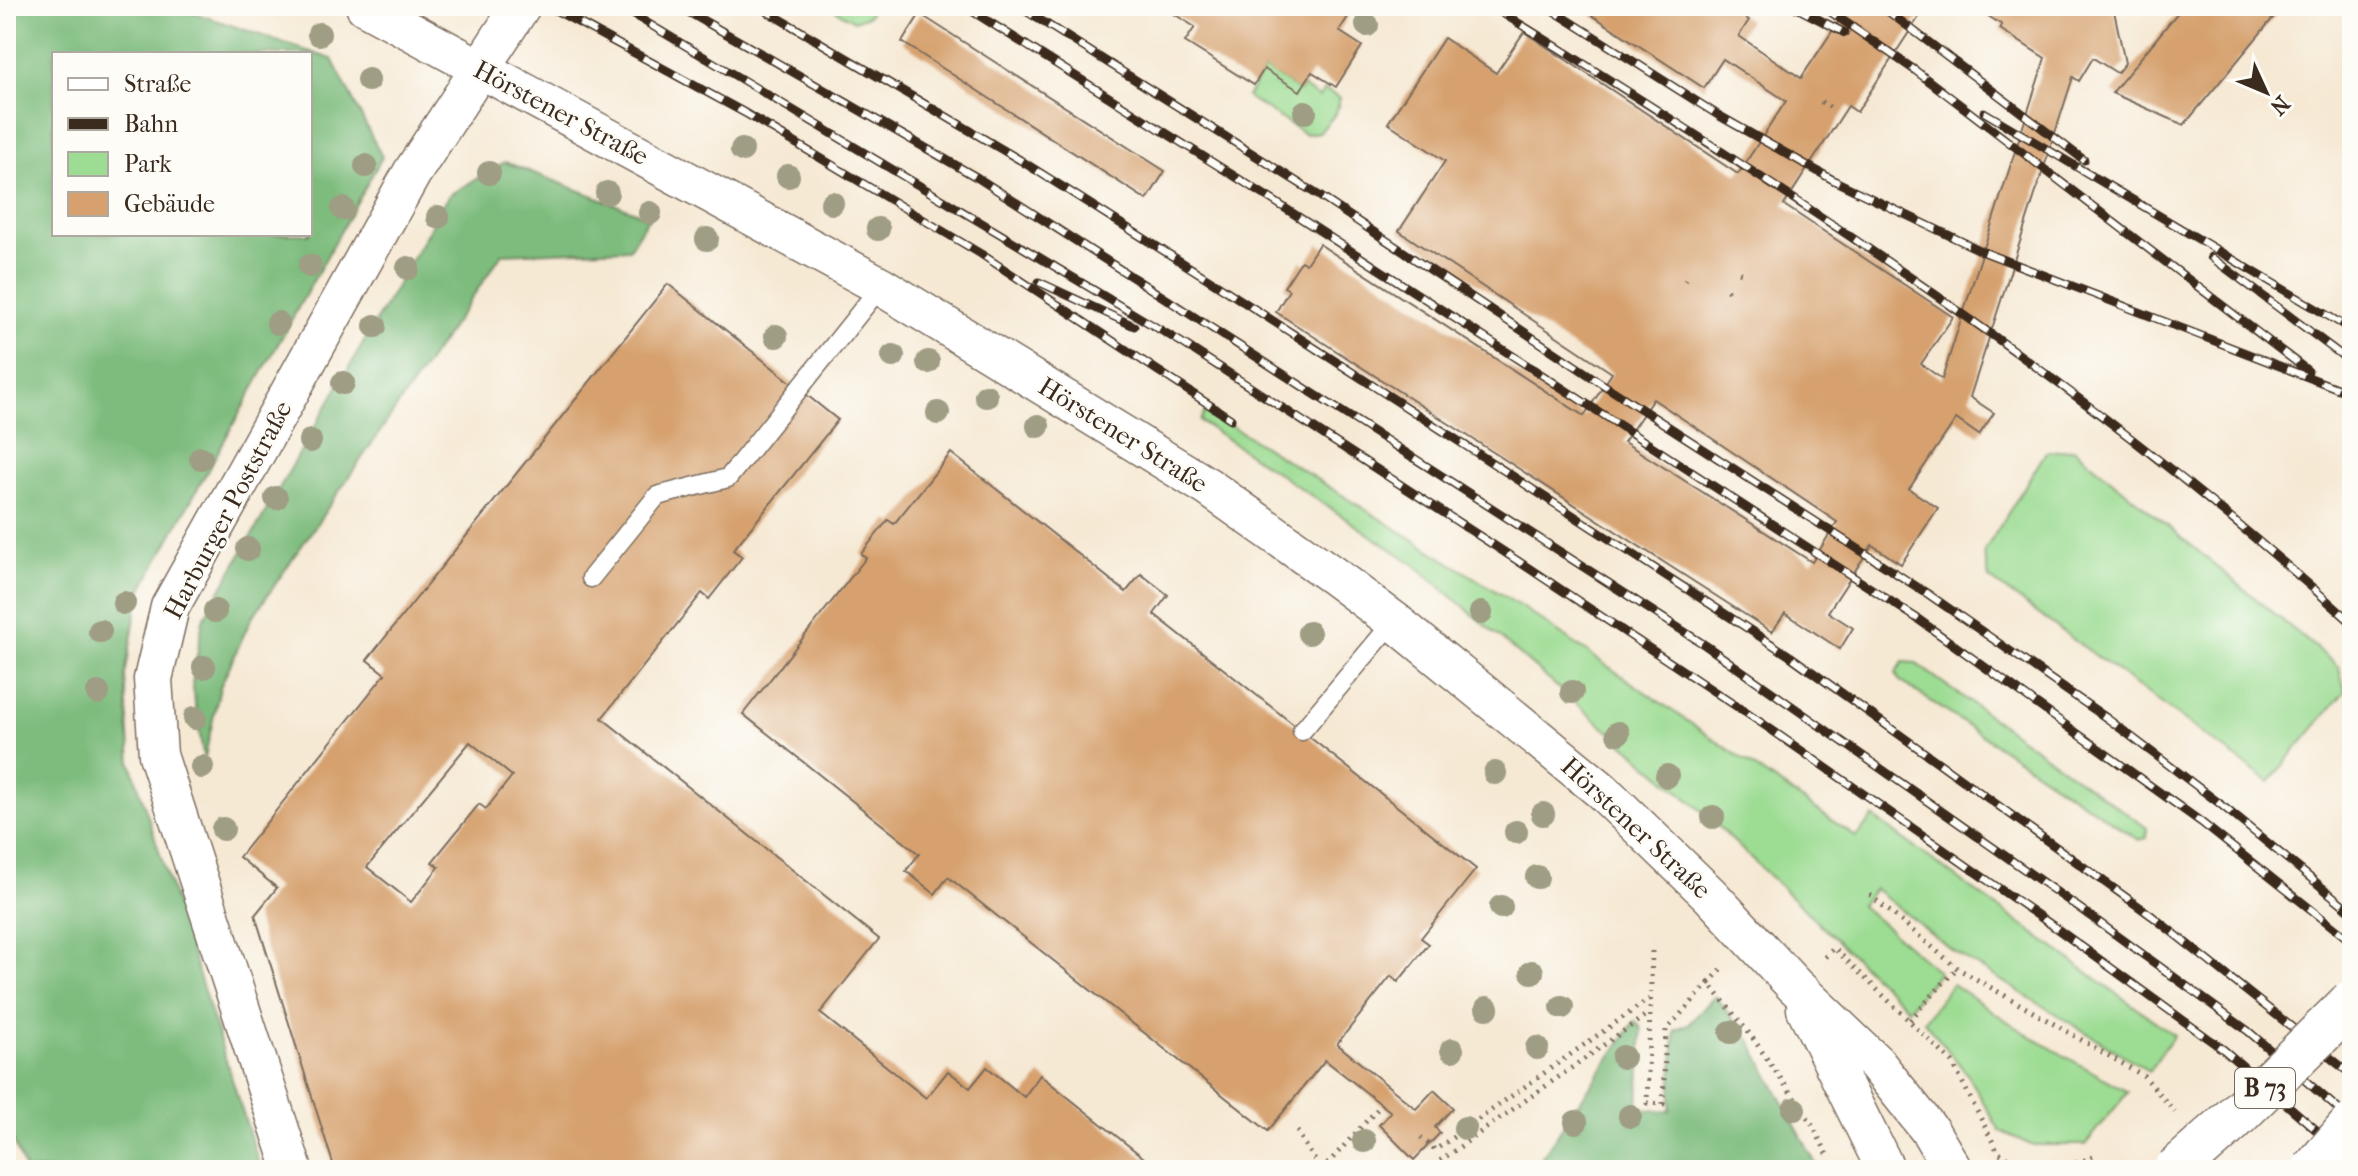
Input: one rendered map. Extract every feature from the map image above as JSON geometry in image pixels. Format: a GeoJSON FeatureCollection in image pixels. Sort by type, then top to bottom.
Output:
{"type":"FeatureCollection","features":[{"type":"Feature","properties":{"kind":"main road","name":"B 73"},"geometry":{"type":"LineString","coordinates":[[2176,1170],[2230,1122],[2352,1002]]}},
{"type":"Feature","properties":{"kind":"main road"},"geometry":{"type":"LineString","coordinates":[[2314,1170],[2352,1125]]}},
{"type":"Feature","properties":{"kind":"street","name":"Hörstener Straße"},"geometry":{"type":"LineString","coordinates":[[365,6],[881,286],[1208,487],[1394,621],[1601,790],[1710,895],[1794,985],[1876,1063],[1930,1131],[1953,1170]]}},
{"type":"Feature","properties":{"kind":"street","name":"Harburger Poststraße"},"geometry":{"type":"LineString","coordinates":[[293,1170],[158,755],[153,679],[170,607],[412,173],[516,14]]}},
{"type":"Feature","properties":{"kind":"street","name":"Hörstener Straße"},"geometry":{"type":"LineString","coordinates":[[1794,985],[1886,1170]]}},
{"type":"Feature","properties":{"kind":"lane"},"geometry":{"type":"LineString","coordinates":[[591,578],[657,496],[728,478],[881,286]]}},
{"type":"Feature","properties":{"kind":"lane"},"geometry":{"type":"LineString","coordinates":[[1302,731],[1394,621]]}},
{"type":"Feature","properties":{"kind":"path"},"geometry":{"type":"LineString","coordinates":[[1821,102],[1833,109]]}},
{"type":"Feature","properties":{"kind":"path"},"geometry":{"type":"LineString","coordinates":[[1870,895],[1957,968],[2144,1076],[2185,1123]]}},
{"type":"Feature","properties":{"kind":"path"},"geometry":{"type":"LineString","coordinates":[[1652,951],[1647,1103],[1663,1104],[1666,1030],[1709,983],[1752,1037],[1810,1121],[1835,1170]]}},
{"type":"Feature","properties":{"kind":"path"},"geometry":{"type":"LineString","coordinates":[[1957,968],[1910,1020],[1952,1062],[1998,1152],[2031,1170]]}},
{"type":"Feature","properties":{"kind":"path"},"geometry":{"type":"LineString","coordinates":[[1421,1137],[1435,1150],[1650,999]]}},
{"type":"Feature","properties":{"kind":"path"},"geometry":{"type":"LineString","coordinates":[[1427,1170],[1650,1012]]}},
{"type":"Feature","properties":{"kind":"path"},"geometry":{"type":"LineString","coordinates":[[1297,1131],[1322,1170],[1382,1104]]}},
{"type":"Feature","properties":{"kind":"path"},"geometry":{"type":"LineString","coordinates":[[2037,1170],[2061,1169],[2094,1157]]}},
{"type":"Feature","properties":{"kind":"green space"},"geometry":{"type":"Polygon","coordinates":[[[6,6],[174,6],[311,52],[52,52],[52,236],[312,236],[312,52],[332,59],[382,157],[139,594],[125,676],[131,763],[261,1170],[25,1170],[6,1122],[6,6]]]}},
{"type":"Feature","properties":{"kind":"green space"},"geometry":{"type":"Polygon","coordinates":[[[828,6],[874,6],[868,16],[854,21],[828,6]]]}},
{"type":"Feature","properties":{"kind":"green space"},"geometry":{"type":"Polygon","coordinates":[[[1264,69],[1300,91],[1303,87],[1319,97],[1325,90],[1340,98],[1336,113],[1320,132],[1305,134],[1247,97],[1264,69]]]}},
{"type":"Feature","properties":{"kind":"green space"},"geometry":{"type":"Polygon","coordinates":[[[505,162],[649,217],[629,249],[502,254],[250,621],[220,687],[204,761],[192,684],[203,620],[449,195],[505,162]]]}},
{"type":"Feature","properties":{"kind":"green space"},"geometry":{"type":"Polygon","coordinates":[[[1206,410],[1526,610],[1856,837],[1873,817],[2174,1035],[2149,1071],[1953,951],[1875,889],[1860,905],[1939,972],[1908,1009],[1702,811],[1415,565],[1200,421],[1206,410]]]}},
{"type":"Feature","properties":{"kind":"green space"},"geometry":{"type":"Polygon","coordinates":[[[2074,449],[2339,667],[2345,691],[2269,782],[1989,578],[1984,552],[2046,452],[2074,449]]]}},
{"type":"Feature","properties":{"kind":"green space"},"geometry":{"type":"Polygon","coordinates":[[[1903,662],[1915,663],[2147,828],[2147,838],[2139,840],[1899,680],[1896,673],[1903,662]]]}},
{"type":"Feature","properties":{"kind":"green space"},"geometry":{"type":"Polygon","coordinates":[[[1952,984],[2028,1035],[2128,1092],[2085,1145],[2031,1145],[2000,1131],[1968,1075],[1924,1021],[1952,984]]]}},
{"type":"Feature","properties":{"kind":"green space"},"geometry":{"type":"Polygon","coordinates":[[[1715,996],[1750,1040],[1819,1170],[1533,1170],[1635,1021],[1642,1029],[1638,1109],[1670,1111],[1675,1030],[1690,1023],[1715,996]]]}},
{"type":"Feature","properties":{"kind":"building"},"geometry":{"type":"Polygon","coordinates":[[[1161,6],[1355,6],[1339,31],[1362,46],[1336,87],[1312,72],[1300,91],[1264,69],[1254,85],[1185,42],[1195,27],[1161,6]]]}},
{"type":"Feature","properties":{"kind":"building"},"geometry":{"type":"Polygon","coordinates":[[[1578,6],[1727,6],[1749,20],[1739,36],[1801,78],[1849,6],[1926,6],[1857,112],[1848,106],[1784,205],[1953,317],[1921,364],[1942,379],[2045,58],[2000,29],[2002,25],[1973,6],[2113,6],[2125,63],[2117,73],[2093,58],[2079,81],[2073,77],[1970,397],[1994,413],[1979,435],[1956,419],[1909,489],[1938,508],[1901,564],[1872,545],[1828,612],[1853,628],[1840,649],[1785,613],[1772,632],[1276,312],[1289,290],[1284,287],[1301,261],[1306,264],[1319,244],[1584,416],[1612,373],[1399,231],[1445,161],[1388,123],[1444,38],[1496,73],[1524,32],[1738,174],[1786,101],[1723,59],[1704,88],[1578,6]],[[1653,399],[1624,442],[1812,562],[1837,522],[1653,399]]]}},
{"type":"Feature","properties":{"kind":"building"},"geometry":{"type":"Polygon","coordinates":[[[2183,6],[2283,6],[2184,125],[2112,93],[2183,6]]]}},
{"type":"Feature","properties":{"kind":"building"},"geometry":{"type":"Polygon","coordinates":[[[920,14],[1165,171],[1147,200],[902,42],[920,14]]]}},
{"type":"Feature","properties":{"kind":"building"},"geometry":{"type":"Polygon","coordinates":[[[668,284],[838,420],[733,550],[742,557],[709,599],[702,593],[602,718],[879,939],[820,1013],[926,1098],[948,1071],[970,1088],[987,1067],[1024,1097],[1040,1075],[1159,1170],[335,1170],[255,915],[277,888],[239,857],[385,674],[367,660],[668,284]],[[470,742],[367,867],[411,902],[439,867],[432,862],[479,804],[486,809],[512,776],[470,742]]]}},
{"type":"Feature","properties":{"kind":"building"},"geometry":{"type":"Polygon","coordinates":[[[951,453],[1126,592],[1141,574],[1168,595],[1154,614],[1476,869],[1421,938],[1429,944],[1398,982],[1391,976],[1337,1044],[1416,1109],[1434,1090],[1453,1108],[1435,1127],[1440,1133],[1414,1160],[1379,1125],[1391,1112],[1325,1060],[1268,1131],[948,877],[935,894],[906,871],[919,854],[743,714],[866,558],[861,554],[888,520],[894,524],[951,453]]]}},
{"type":"Feature","properties":{"kind":"railway"},"geometry":{"type":"LineString","coordinates":[[548,6],[745,113],[981,254],[1231,419]]}},
{"type":"Feature","properties":{"kind":"railway"},"geometry":{"type":"LineString","coordinates":[[619,6],[1184,344],[1763,724],[2056,928],[2224,1050],[2352,1161]]}},
{"type":"Feature","properties":{"kind":"railway"},"geometry":{"type":"LineString","coordinates":[[678,6],[978,178],[1705,645],[2082,910],[2248,1031],[2352,1121]]}},
{"type":"Feature","properties":{"kind":"railway"},"geometry":{"type":"LineString","coordinates":[[758,6],[1020,160],[1790,656],[2152,916],[2352,1075]]}},
{"type":"Feature","properties":{"kind":"railway"},"geometry":{"type":"LineString","coordinates":[[964,6],[1274,201],[1915,617],[2201,822],[2352,942]]}},
{"type":"Feature","properties":{"kind":"railway"},"geometry":{"type":"LineString","coordinates":[[1018,6],[1318,195],[1607,387],[1928,594],[2108,719],[2219,803],[2352,912]]}},
{"type":"Feature","properties":{"kind":"railway"},"geometry":{"type":"LineString","coordinates":[[1491,6],[1826,220],[2044,372],[2149,452],[2352,623]]}},
{"type":"Feature","properties":{"kind":"railway"},"geometry":{"type":"LineString","coordinates":[[1546,6],[1718,115],[1835,181],[1984,252],[2352,394]]}},
{"type":"Feature","properties":{"kind":"railway"},"geometry":{"type":"LineString","coordinates":[[1793,6],[1845,33]]}},
{"type":"Feature","properties":{"kind":"railway"},"geometry":{"type":"LineString","coordinates":[[1822,6],[1916,71],[2308,371]]}},
{"type":"Feature","properties":{"kind":"railway"},"geometry":{"type":"LineString","coordinates":[[1881,6],[2084,160]]}},
{"type":"Feature","properties":{"kind":"railway"},"geometry":{"type":"LineString","coordinates":[[1984,112],[2352,330]]}},
{"type":"Feature","properties":{"kind":"railway"},"geometry":{"type":"LineString","coordinates":[[2211,257],[2352,363]]}},
{"type":"Feature","properties":{"kind":"railway"},"geometry":{"type":"LineString","coordinates":[[1039,282],[1134,326]]}}]}
